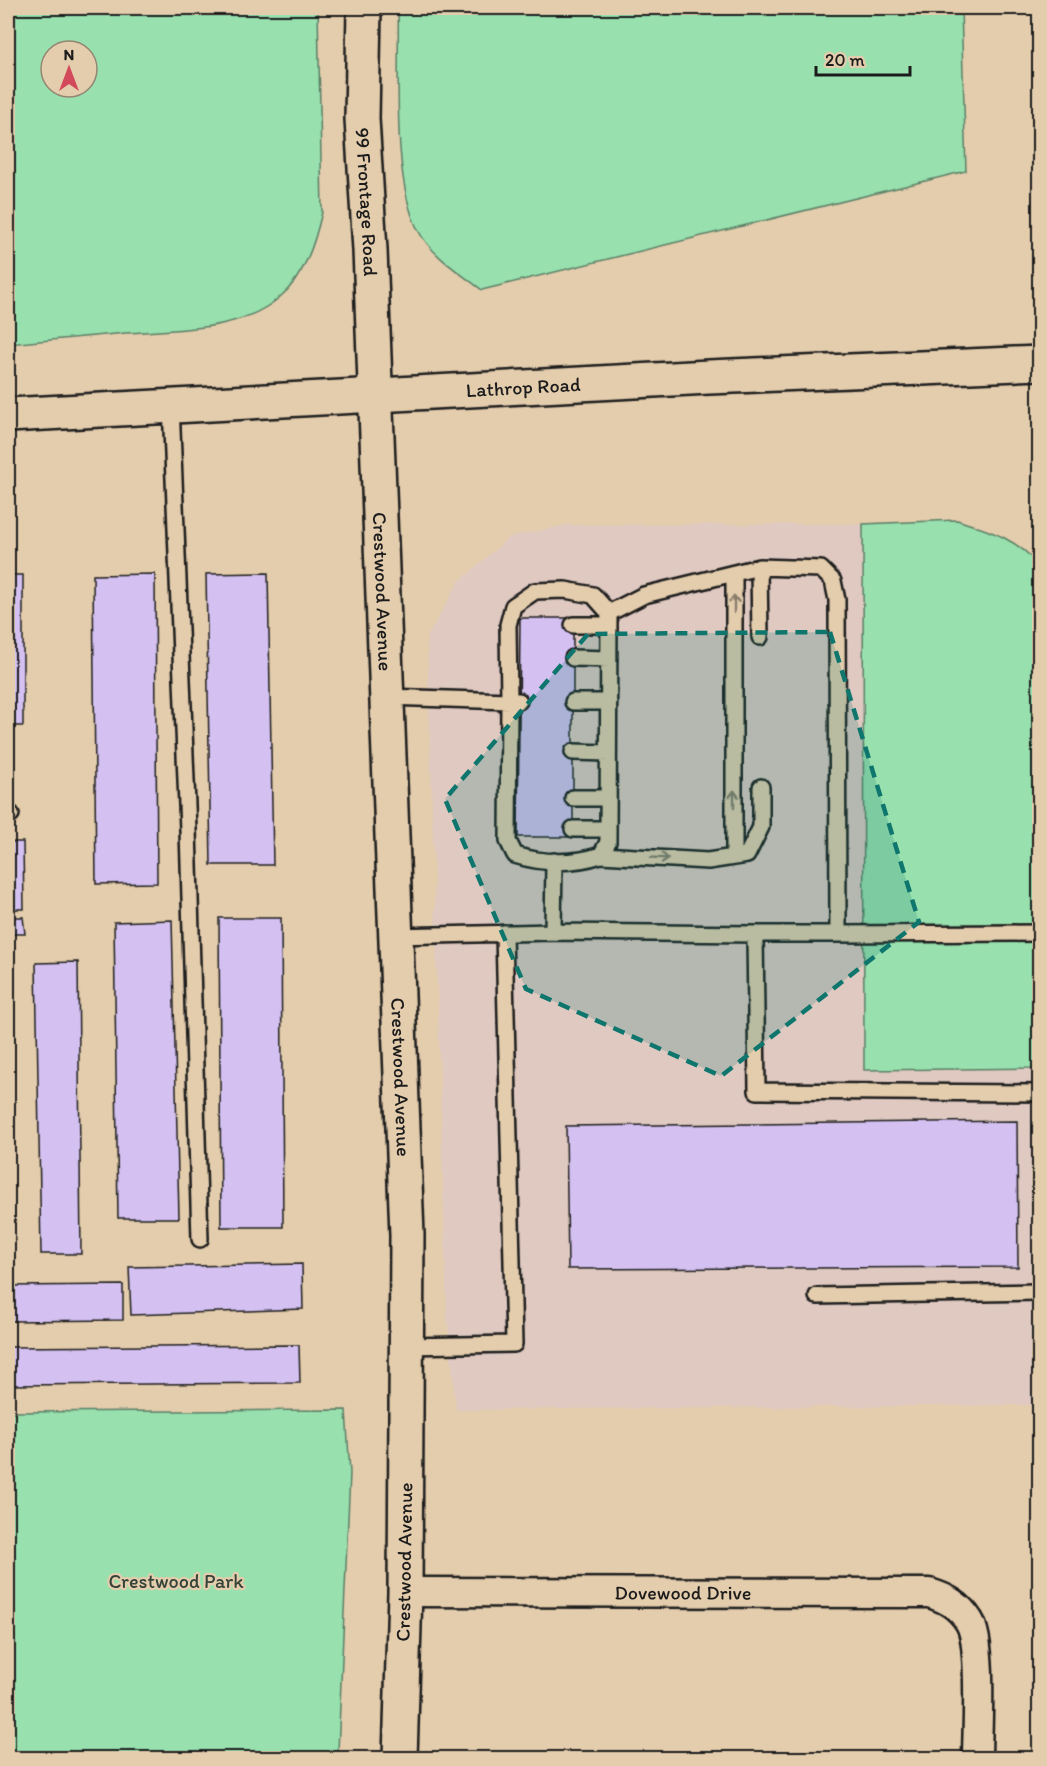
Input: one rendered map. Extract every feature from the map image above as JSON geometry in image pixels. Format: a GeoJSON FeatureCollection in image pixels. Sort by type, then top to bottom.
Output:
{"type":"FeatureCollection","features":[{"type":"Feature","properties":{"kind":"street","name":"99 Frontage Road"},"geometry":{"type":"LineString","coordinates":[[364,8],[362,119],[370,250],[374,394]]}},
{"type":"Feature","properties":{"kind":"street","name":"Lathrop Road"},"geometry":{"type":"LineString","coordinates":[[8,414],[171,404],[1040,363]]}},
{"type":"Feature","properties":{"kind":"street","name":"Crestwood Avenue"},"geometry":{"type":"LineString","coordinates":[[374,394],[407,1235],[405,1592],[400,1758]]}},
{"type":"Feature","properties":{"kind":"street","name":"Dovewood Drive"},"geometry":{"type":"LineString","coordinates":[[405,1592],[928,1593],[944,1597],[956,1605],[971,1623],[978,1663],[977,1758]]}},
{"type":"Feature","properties":{"kind":"lane"},"geometry":{"type":"LineString","coordinates":[[171,404],[189,842],[200,1239]]}},
{"type":"Feature","properties":{"kind":"lane"},"geometry":{"type":"LineString","coordinates":[[759,567],[760,637]]}},
{"type":"Feature","properties":{"kind":"lane"},"geometry":{"type":"LineString","coordinates":[[573,625],[609,619],[644,595],[759,567],[820,569],[834,582],[837,600],[838,934]]}},
{"type":"Feature","properties":{"kind":"lane"},"geometry":{"type":"LineString","coordinates":[[734,573],[734,857]]}},
{"type":"Feature","properties":{"kind":"lane"},"geometry":{"type":"LineString","coordinates":[[601,855],[608,842],[609,619],[593,595],[565,590],[535,591],[513,606],[513,829],[508,841],[515,855],[533,861],[584,861],[601,855],[708,861],[747,855],[761,827],[761,787]]}},
{"type":"Feature","properties":{"kind":"lane"},"geometry":{"type":"LineString","coordinates":[[573,658],[609,659]]}},
{"type":"Feature","properties":{"kind":"lane"},"geometry":{"type":"LineString","coordinates":[[386,697],[514,701]]}},
{"type":"Feature","properties":{"kind":"lane"},"geometry":{"type":"LineString","coordinates":[[573,702],[609,702]]}},
{"type":"Feature","properties":{"kind":"lane"},"geometry":{"type":"LineString","coordinates":[[573,752],[608,753]]}},
{"type":"Feature","properties":{"kind":"lane"},"geometry":{"type":"LineString","coordinates":[[573,798],[608,798]]}},
{"type":"Feature","properties":{"kind":"lane"},"geometry":{"type":"LineString","coordinates":[[573,828],[608,828]]}},
{"type":"Feature","properties":{"kind":"lane"},"geometry":{"type":"LineString","coordinates":[[553,932],[554,861]]}},
{"type":"Feature","properties":{"kind":"lane"},"geometry":{"type":"LineString","coordinates":[[395,936],[553,932],[1040,933]]}},
{"type":"Feature","properties":{"kind":"lane"},"geometry":{"type":"LineString","coordinates":[[406,1346],[514,1344],[504,933]]}},
{"type":"Feature","properties":{"kind":"lane"},"geometry":{"type":"LineString","coordinates":[[755,934],[757,1091],[1040,1093]]}},
{"type":"Feature","properties":{"kind":"lane"},"geometry":{"type":"LineString","coordinates":[[817,1296],[1040,1292]]}},
{"type":"Feature","properties":{"kind":"highlighted area"},"geometry":{"type":"Polygon","coordinates":[[[830,632],[919,922],[721,1076],[526,989],[445,799],[588,634],[830,632]]]}},
{"type":"Feature","properties":{"kind":"shaded area"},"geometry":{"type":"Polygon","coordinates":[[[863,524],[864,1069],[1039,1068],[1039,1405],[456,1410],[447,1315],[427,637],[459,582],[509,537],[567,525],[863,524]]]}},
{"type":"Feature","properties":{"kind":"green space"},"geometry":{"type":"Polygon","coordinates":[[[8,8],[318,8],[322,212],[308,258],[302,269],[289,289],[280,297],[246,317],[207,327],[8,344],[8,8]]]}},
{"type":"Feature","properties":{"kind":"green space"},"geometry":{"type":"Polygon","coordinates":[[[398,8],[961,8],[966,171],[482,290],[430,248],[418,230],[409,208],[400,153],[398,8]]]}},
{"type":"Feature","properties":{"kind":"green space"},"geometry":{"type":"Polygon","coordinates":[[[957,520],[992,532],[1011,542],[1039,565],[1039,1068],[864,1070],[863,524],[957,520]]]}},
{"type":"Feature","properties":{"kind":"green space","name":"Crestwood Park"},"geometry":{"type":"Polygon","coordinates":[[[346,1410],[350,1473],[338,1752],[335,1758],[8,1758],[8,1412],[346,1410]]]}},
{"type":"Feature","properties":{"kind":"building"},"geometry":{"type":"Polygon","coordinates":[[[268,573],[273,865],[211,865],[206,574],[268,573]]]}},
{"type":"Feature","properties":{"kind":"building"},"geometry":{"type":"Polygon","coordinates":[[[155,574],[157,883],[96,884],[93,575],[155,574]]]}},
{"type":"Feature","properties":{"kind":"building"},"geometry":{"type":"Polygon","coordinates":[[[8,575],[23,575],[23,726],[8,726],[8,575]]]}},
{"type":"Feature","properties":{"kind":"building"},"geometry":{"type":"Polygon","coordinates":[[[520,618],[573,618],[573,837],[518,837],[520,618]]]}},
{"type":"Feature","properties":{"kind":"building"},"geometry":{"type":"Polygon","coordinates":[[[8,842],[23,842],[24,909],[8,909],[8,842]]]}},
{"type":"Feature","properties":{"kind":"building"},"geometry":{"type":"Polygon","coordinates":[[[8,917],[23,917],[25,934],[8,934],[8,917]]]}},
{"type":"Feature","properties":{"kind":"building"},"geometry":{"type":"Polygon","coordinates":[[[219,918],[281,918],[283,1227],[221,1227],[219,918]]]}},
{"type":"Feature","properties":{"kind":"building"},"geometry":{"type":"Polygon","coordinates":[[[172,920],[179,1218],[118,1218],[114,922],[172,920]]]}},
{"type":"Feature","properties":{"kind":"building"},"geometry":{"type":"Polygon","coordinates":[[[78,962],[81,1254],[41,1254],[36,963],[78,962]]]}},
{"type":"Feature","properties":{"kind":"building"},"geometry":{"type":"Polygon","coordinates":[[[1017,1121],[1018,1267],[568,1269],[566,1126],[1017,1121]]]}},
{"type":"Feature","properties":{"kind":"building"},"geometry":{"type":"Polygon","coordinates":[[[302,1264],[303,1309],[131,1315],[129,1267],[302,1264]]]}},
{"type":"Feature","properties":{"kind":"building"},"geometry":{"type":"Polygon","coordinates":[[[123,1285],[123,1320],[8,1321],[8,1286],[123,1285]]]}},
{"type":"Feature","properties":{"kind":"building"},"geometry":{"type":"Polygon","coordinates":[[[299,1345],[300,1383],[8,1385],[8,1347],[299,1345]]]}}]}
